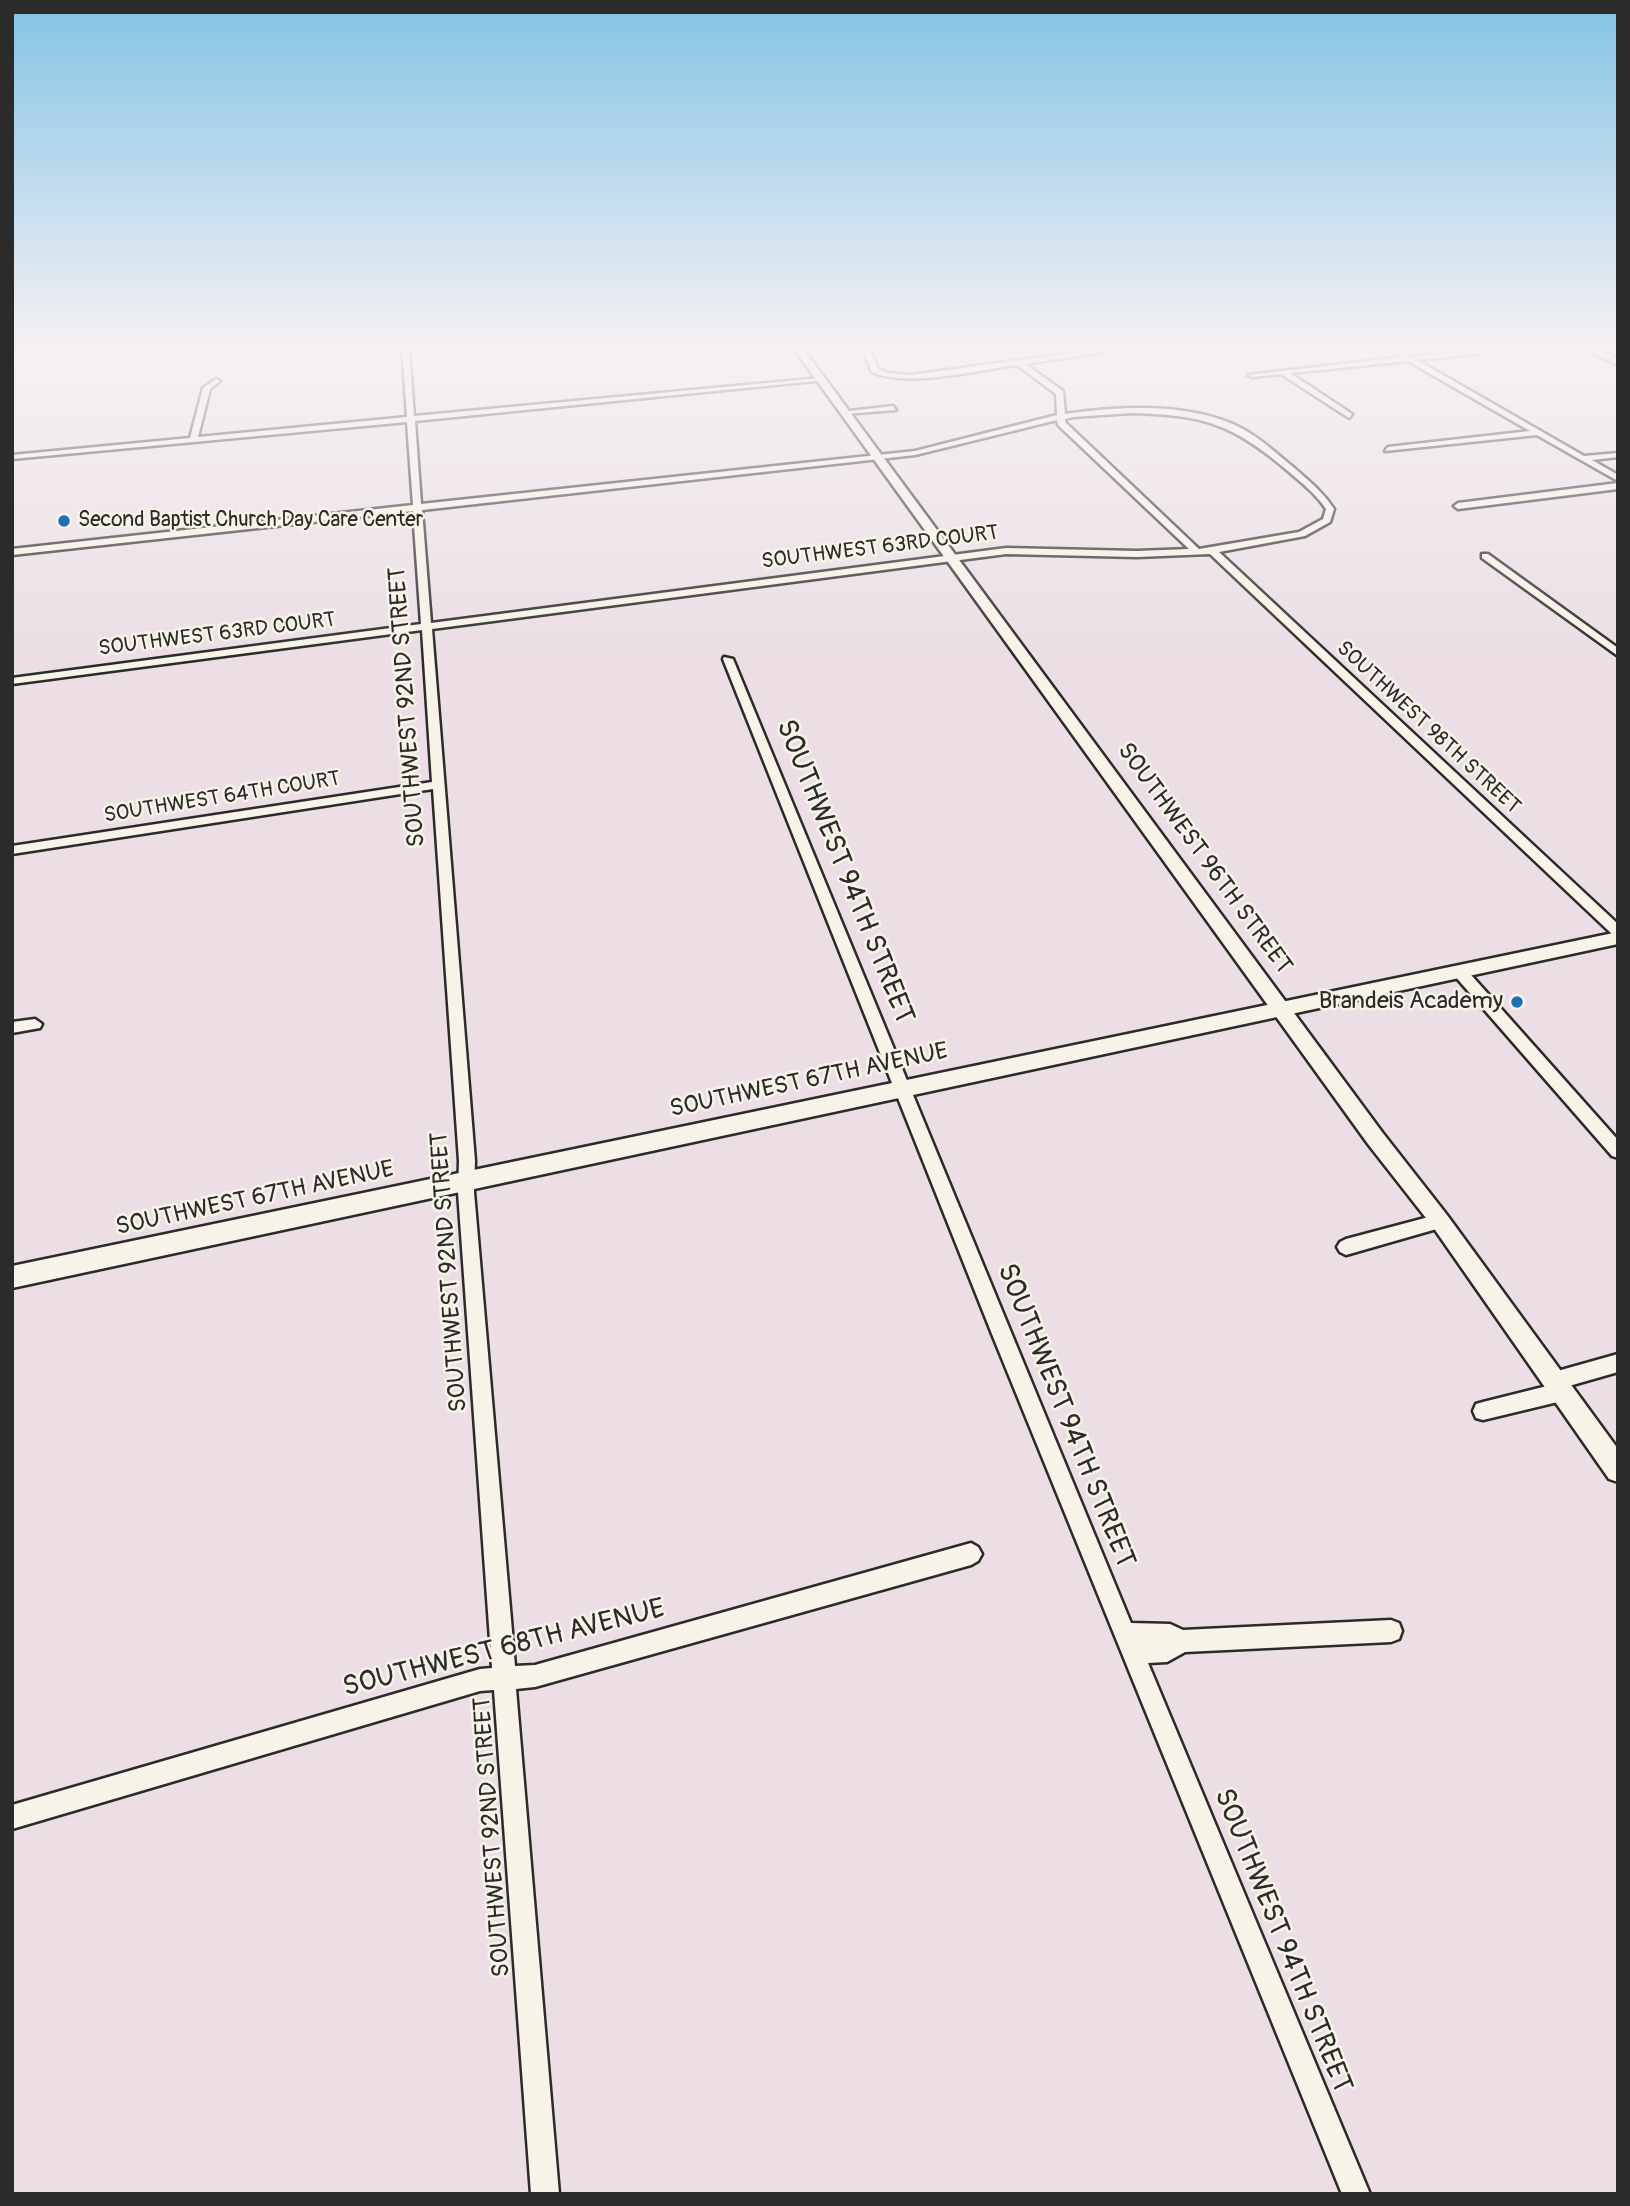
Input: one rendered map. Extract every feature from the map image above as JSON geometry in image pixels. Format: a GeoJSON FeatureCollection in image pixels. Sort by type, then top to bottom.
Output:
{"type":"FeatureCollection","features":[{"type":"Feature","properties":{"kind":"main road","name":"SOUTHWEST 67TH AVENUE"},"geometry":{"type":"LineString","coordinates":[[12,1277],[1618,939]]}},
{"type":"Feature","properties":{"kind":"street"},"geometry":{"type":"LineString","coordinates":[[12,457],[98,449]]}},
{"type":"Feature","properties":{"kind":"street","name":"SOUTHWEST 92ND STREET"},"geometry":{"type":"LineString","coordinates":[[413,449],[545,2194]]}},
{"type":"Feature","properties":{"kind":"street","name":"SOUTHWEST 96TH STREET"},"geometry":{"type":"LineString","coordinates":[[871,449],[1375,1138],[1440,1221],[1618,1470]]}},
{"type":"Feature","properties":{"kind":"street"},"geometry":{"type":"LineString","coordinates":[[12,552],[936,449]]}},
{"type":"Feature","properties":{"kind":"street"},"geometry":{"type":"LineString","coordinates":[[1092,449],[1197,552]]}},
{"type":"Feature","properties":{"kind":"street","name":"SOUTHWEST 63RD COURT"},"geometry":{"type":"LineString","coordinates":[[12,681],[74,670],[1024,550],[1122,554],[1212,551],[1310,532],[1324,524],[1330,513],[1327,502],[1264,449]]}},
{"type":"Feature","properties":{"kind":"street"},"geometry":{"type":"LineString","coordinates":[[1565,449],[1618,480]]}},
{"type":"Feature","properties":{"kind":"street"},"geometry":{"type":"LineString","coordinates":[[1583,459],[1618,455]]}},
{"type":"Feature","properties":{"kind":"street"},"geometry":{"type":"LineString","coordinates":[[1458,506],[1618,486]]}},
{"type":"Feature","properties":{"kind":"street","name":"SOUTHWEST 98TH STREET"},"geometry":{"type":"LineString","coordinates":[[1212,551],[1618,932]]}},
{"type":"Feature","properties":{"kind":"street"},"geometry":{"type":"LineString","coordinates":[[1485,556],[1618,653]]}},
{"type":"Feature","properties":{"kind":"street","name":"SOUTHWEST 94TH STREET"},"geometry":{"type":"LineString","coordinates":[[727,659],[1356,2194]]}},
{"type":"Feature","properties":{"kind":"street","name":"SOUTHWEST 63RD COURT"},"geometry":{"type":"LineString","coordinates":[[12,675],[74,670]]}},
{"type":"Feature","properties":{"kind":"street","name":"SOUTHWEST 64TH COURT"},"geometry":{"type":"LineString","coordinates":[[12,850],[438,785]]}},
{"type":"Feature","properties":{"kind":"street"},"geometry":{"type":"LineString","coordinates":[[1459,971],[1618,1151]]}},
{"type":"Feature","properties":{"kind":"street"},"geometry":{"type":"LineString","coordinates":[[12,1028],[35,1024]]}},
{"type":"Feature","properties":{"kind":"street"},"geometry":{"type":"LineString","coordinates":[[1346,1247],[1440,1221]]}},
{"type":"Feature","properties":{"kind":"street"},"geometry":{"type":"LineString","coordinates":[[1483,1411],[1618,1363]]}},
{"type":"Feature","properties":{"kind":"street","name":"SOUTHWEST 68TH AVENUE"},"geometry":{"type":"LineString","coordinates":[[12,1818],[480,1680],[535,1676],[971,1554]]}},
{"type":"Feature","properties":{"kind":"street"},"geometry":{"type":"LineString","coordinates":[[1129,1644],[1167,1651],[1182,1641],[1391,1631]]}},
{"type":"Feature","properties":{"kind":"place","name":"Second Baptist Church Day Care Center"},"geometry":{"type":"Point","coordinates":[64,521]}},
{"type":"Feature","properties":{"kind":"place","name":"Brandeis Academy"},"geometry":{"type":"Point","coordinates":[1517,1002]}}]}
